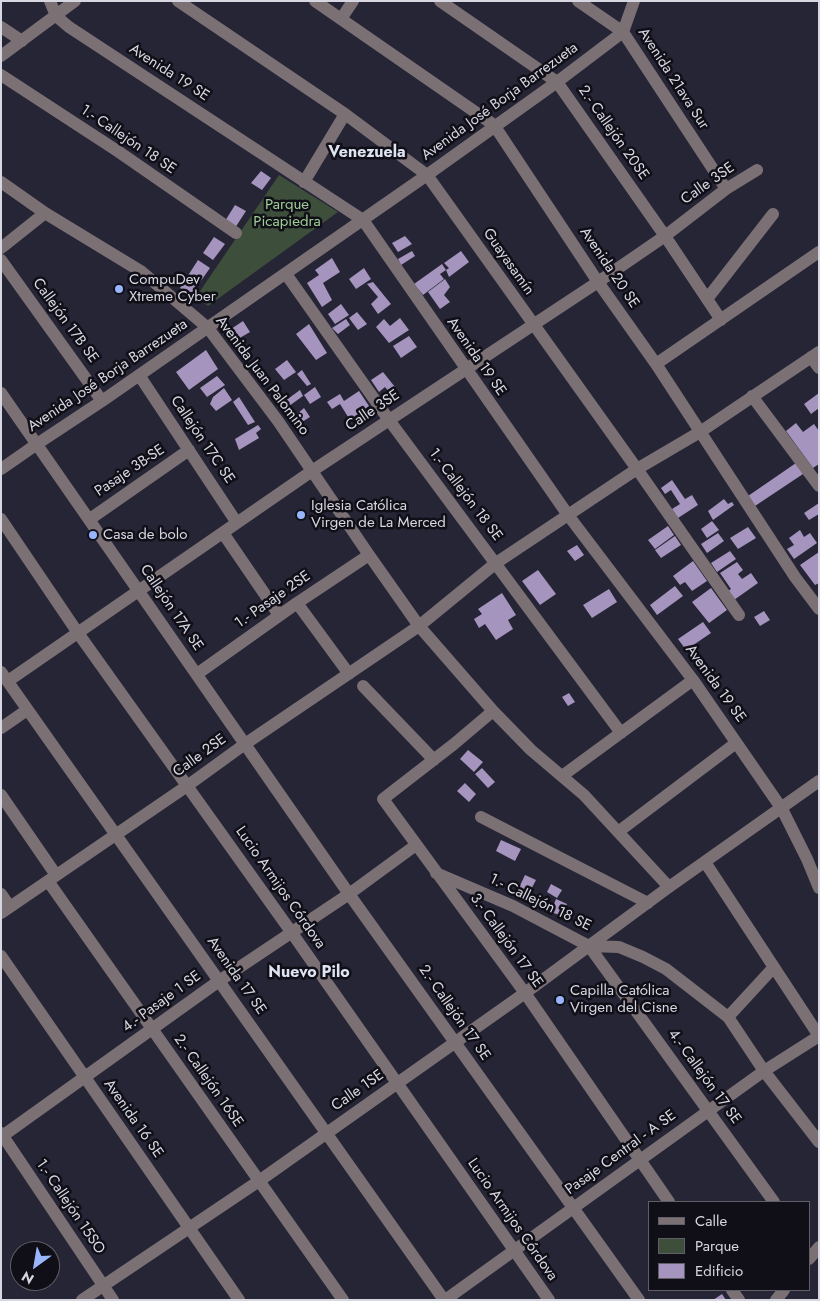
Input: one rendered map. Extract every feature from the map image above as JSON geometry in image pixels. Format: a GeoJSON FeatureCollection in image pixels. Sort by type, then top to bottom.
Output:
{"type":"FeatureCollection","features":[{"type":"Feature","properties":{"kind":"street"},"geometry":{"type":"LineString","coordinates":[[50,1],[56,16]]}},
{"type":"Feature","properties":{"kind":"street"},"geometry":{"type":"LineString","coordinates":[[1,56],[75,1]]}},
{"type":"Feature","properties":{"kind":"street","name":"Guayasamín"},"geometry":{"type":"LineString","coordinates":[[178,1],[345,114],[427,175],[739,615]]}},
{"type":"Feature","properties":{"kind":"street","name":"Avenida 20 SE"},"geometry":{"type":"LineString","coordinates":[[315,1],[494,126],[598,282],[656,364],[795,577],[819,609]]}},
{"type":"Feature","properties":{"kind":"street"},"geometry":{"type":"LineString","coordinates":[[341,19],[353,1]]}},
{"type":"Feature","properties":{"kind":"street","name":"2.- Callejón 20SE"},"geometry":{"type":"LineString","coordinates":[[440,1],[557,82],[665,236],[721,320]]}},
{"type":"Feature","properties":{"kind":"street","name":"Avenida 21ava Sur"},"geometry":{"type":"LineString","coordinates":[[578,1],[623,32],[726,190]]}},
{"type":"Feature","properties":{"kind":"street"},"geometry":{"type":"LineString","coordinates":[[623,32],[634,1]]}},
{"type":"Feature","properties":{"kind":"street","name":"Avenida 19 SE"},"geometry":{"type":"LineString","coordinates":[[56,16],[69,27],[363,220],[568,515],[693,680],[782,809],[819,888]]}},
{"type":"Feature","properties":{"kind":"street"},"geometry":{"type":"LineString","coordinates":[[1,27],[22,41]]}},
{"type":"Feature","properties":{"kind":"street","name":"Avenida José Borja Barrezueta"},"geometry":{"type":"LineString","coordinates":[[1,469],[363,220],[557,82],[623,32]]}},
{"type":"Feature","properties":{"kind":"street","name":"1.- Callejón 18 SE"},"geometry":{"type":"LineString","coordinates":[[1,75],[120,152],[236,233]]}},
{"type":"Feature","properties":{"kind":"street"},"geometry":{"type":"LineString","coordinates":[[304,182],[345,114]]}},
{"type":"Feature","properties":{"kind":"street","name":"Calle 3SE"},"geometry":{"type":"LineString","coordinates":[[5,676],[78,633],[312,471],[598,282],[665,236],[726,190],[757,170]]}},
{"type":"Feature","properties":{"kind":"street","name":"Avenida Juan Palomino"},"geometry":{"type":"LineString","coordinates":[[1,182],[45,213],[142,272],[208,328],[278,420],[419,626],[493,711],[531,750],[584,795],[669,887]]}},
{"type":"Feature","properties":{"kind":"street"},"geometry":{"type":"LineString","coordinates":[[1,248],[45,213]]}},
{"type":"Feature","properties":{"kind":"street"},"geometry":{"type":"LineString","coordinates":[[707,299],[773,214]]}},
{"type":"Feature","properties":{"kind":"street"},"geometry":{"type":"LineString","coordinates":[[656,364],[819,252]]}},
{"type":"Feature","properties":{"kind":"street","name":"Callejón 17B SE"},"geometry":{"type":"LineString","coordinates":[[1,260],[102,401]]}},
{"type":"Feature","properties":{"kind":"street","name":"1.- Callejón 18 SE"},"geometry":{"type":"LineString","coordinates":[[286,274],[389,420],[621,733]]}},
{"type":"Feature","properties":{"kind":"street"},"geometry":{"type":"LineString","coordinates":[[815,354],[819,368]]}},
{"type":"Feature","properties":{"kind":"street","name":"Calle 2SE"},"geometry":{"type":"LineString","coordinates":[[6,910],[419,626],[496,563],[637,469],[700,432],[815,354]]}},
{"type":"Feature","properties":{"kind":"street","name":"Callejón 17C SE"},"geometry":{"type":"LineString","coordinates":[[139,375],[237,523]]}},
{"type":"Feature","properties":{"kind":"street","name":"Callejón 17A SE"},"geometry":{"type":"LineString","coordinates":[[1,393],[245,744]]}},
{"type":"Feature","properties":{"kind":"street"},"geometry":{"type":"LineString","coordinates":[[752,396],[819,486]]}},
{"type":"Feature","properties":{"kind":"street","name":"Pasaje 3B-SE"},"geometry":{"type":"LineString","coordinates":[[90,519],[189,450]]}},
{"type":"Feature","properties":{"kind":"street","name":"Lucio Armijos Córdova"},"geometry":{"type":"LineString","coordinates":[[1,520],[78,633],[292,933],[549,1300]]}},
{"type":"Feature","properties":{"kind":"street"},"geometry":{"type":"LineString","coordinates":[[223,533],[279,615]]}},
{"type":"Feature","properties":{"kind":"street","name":"1.- Pasaje 2SE"},"geometry":{"type":"LineString","coordinates":[[197,674],[297,602],[369,555]]}},
{"type":"Feature","properties":{"kind":"street"},"geometry":{"type":"LineString","coordinates":[[297,602],[349,674]]}},
{"type":"Feature","properties":{"kind":"street","name":"Avenida 17 SE"},"geometry":{"type":"LineString","coordinates":[[5,676],[27,710],[444,1300]]}},
{"type":"Feature","properties":{"kind":"street"},"geometry":{"type":"LineString","coordinates":[[562,776],[693,680]]}},
{"type":"Feature","properties":{"kind":"street"},"geometry":{"type":"LineString","coordinates":[[363,686],[434,760],[493,711]]}},
{"type":"Feature","properties":{"kind":"street"},"geometry":{"type":"LineString","coordinates":[[1,728],[27,710]]}},
{"type":"Feature","properties":{"kind":"street"},"geometry":{"type":"LineString","coordinates":[[618,832],[736,743]]}},
{"type":"Feature","properties":{"kind":"street","name":"2.- Callejón 17 SE"},"geometry":{"type":"LineString","coordinates":[[245,744],[349,894],[639,1300]]}},
{"type":"Feature","properties":{"kind":"street","name":"3.- Callejón 17 SE"},"geometry":{"type":"LineString","coordinates":[[434,760],[383,800],[525,993],[668,1201]]}},
{"type":"Feature","properties":{"kind":"street","name":"Calle 1SE"},"geometry":{"type":"LineString","coordinates":[[82,1300],[259,1181],[397,1084],[819,781]]}},
{"type":"Feature","properties":{"kind":"street","name":"2.- Callejón 16SE"},"geometry":{"type":"LineString","coordinates":[[1,795],[52,878],[151,1030],[343,1300]]}},
{"type":"Feature","properties":{"kind":"street"},"geometry":{"type":"LineString","coordinates":[[481,817],[648,902]]}},
{"type":"Feature","properties":{"kind":"street","name":"4.- Pasaje 1 SE"},"geometry":{"type":"LineString","coordinates":[[2,1135],[85,1078],[219,981],[349,894],[416,845]]}},
{"type":"Feature","properties":{"kind":"street"},"geometry":{"type":"LineString","coordinates":[[705,862],[819,1036]]}},
{"type":"Feature","properties":{"kind":"street","name":"1.- Callejón 18 SE"},"geometry":{"type":"LineString","coordinates":[[435,873],[514,906],[589,946],[619,946],[666,970],[728,1017],[764,1071],[819,1142]]}},
{"type":"Feature","properties":{"kind":"street"},"geometry":{"type":"LineString","coordinates":[[1,894],[6,910]]}},
{"type":"Feature","properties":{"kind":"street","name":"4.- Callejón 17 SE"},"geometry":{"type":"LineString","coordinates":[[589,946],[773,1201]]}},
{"type":"Feature","properties":{"kind":"street","name":"Avenida 16 SE"},"geometry":{"type":"LineString","coordinates":[[1,956],[239,1300]]}},
{"type":"Feature","properties":{"kind":"street"},"geometry":{"type":"LineString","coordinates":[[728,1017],[774,967]]}},
{"type":"Feature","properties":{"kind":"street","name":"Pasaje Central - A SE"},"geometry":{"type":"LineString","coordinates":[[444,1300],[764,1071],[819,1036]]}},
{"type":"Feature","properties":{"kind":"street","name":"1.- Callejón 15SO"},"geometry":{"type":"LineString","coordinates":[[2,1135],[113,1300]]}},
{"type":"Feature","properties":{"kind":"green space","name":"Parque Picapiedra"},"geometry":{"type":"Polygon","coordinates":[[[279,175],[338,212],[208,306],[196,297],[279,175]]]}},
{"type":"Feature","properties":{"kind":"building"},"geometry":{"type":"Polygon","coordinates":[[[261,171],[271,178],[262,190],[251,183],[261,171]]]}},
{"type":"Feature","properties":{"kind":"building"},"geometry":{"type":"Polygon","coordinates":[[[235,205],[246,211],[235,228],[225,221],[235,205]]]}},
{"type":"Feature","properties":{"kind":"building"},"geometry":{"type":"Polygon","coordinates":[[[405,236],[412,244],[398,252],[392,243],[405,236]]]}},
{"type":"Feature","properties":{"kind":"building"},"geometry":{"type":"Polygon","coordinates":[[[214,237],[225,244],[213,260],[203,253],[214,237]]]}},
{"type":"Feature","properties":{"kind":"building"},"geometry":{"type":"Polygon","coordinates":[[[412,251],[415,256],[401,265],[398,259],[412,251]]]}},
{"type":"Feature","properties":{"kind":"building"},"geometry":{"type":"Polygon","coordinates":[[[461,251],[469,262],[449,277],[446,270],[449,268],[444,263],[461,251]]]}},
{"type":"Feature","properties":{"kind":"building"},"geometry":{"type":"Polygon","coordinates":[[[332,258],[340,272],[323,283],[332,300],[322,307],[307,283],[319,275],[315,270],[332,258]]]}},
{"type":"Feature","properties":{"kind":"building"},"geometry":{"type":"Polygon","coordinates":[[[198,260],[210,268],[191,295],[180,288],[198,260]]]}},
{"type":"Feature","properties":{"kind":"building"},"geometry":{"type":"Polygon","coordinates":[[[442,264],[446,270],[440,274],[444,279],[423,295],[414,284],[442,264]]]}},
{"type":"Feature","properties":{"kind":"building"},"geometry":{"type":"Polygon","coordinates":[[[364,268],[371,279],[356,289],[349,279],[364,268]]]}},
{"type":"Feature","properties":{"kind":"building"},"geometry":{"type":"Polygon","coordinates":[[[445,279],[450,287],[444,295],[450,302],[440,309],[428,292],[445,279]]]}},
{"type":"Feature","properties":{"kind":"building"},"geometry":{"type":"Polygon","coordinates":[[[373,282],[391,304],[378,314],[371,304],[378,297],[367,284],[373,282]]]}},
{"type":"Feature","properties":{"kind":"building"},"geometry":{"type":"Polygon","coordinates":[[[341,304],[349,315],[335,324],[328,314],[341,304]]]}},
{"type":"Feature","properties":{"kind":"building"},"geometry":{"type":"Polygon","coordinates":[[[357,312],[367,324],[358,330],[349,318],[357,312]]]}},
{"type":"Feature","properties":{"kind":"building"},"geometry":{"type":"Polygon","coordinates":[[[400,318],[409,330],[389,343],[376,327],[384,319],[390,326],[400,318]]]}},
{"type":"Feature","properties":{"kind":"building"},"geometry":{"type":"Polygon","coordinates":[[[346,319],[350,325],[338,334],[332,328],[346,319]]]}},
{"type":"Feature","properties":{"kind":"building"},"geometry":{"type":"Polygon","coordinates":[[[243,321],[250,332],[238,339],[231,329],[243,321]]]}},
{"type":"Feature","properties":{"kind":"building"},"geometry":{"type":"Polygon","coordinates":[[[309,324],[327,353],[316,360],[296,334],[309,324]]]}},
{"type":"Feature","properties":{"kind":"building"},"geometry":{"type":"Polygon","coordinates":[[[409,336],[417,347],[401,358],[393,346],[409,336]]]}},
{"type":"Feature","properties":{"kind":"building"},"geometry":{"type":"Polygon","coordinates":[[[206,350],[218,369],[189,390],[176,372],[206,350]]]}},
{"type":"Feature","properties":{"kind":"building"},"geometry":{"type":"Polygon","coordinates":[[[287,360],[296,372],[284,380],[275,369],[287,360]]]}},
{"type":"Feature","properties":{"kind":"building"},"geometry":{"type":"Polygon","coordinates":[[[302,370],[311,384],[307,386],[297,374],[302,370]]]}},
{"type":"Feature","properties":{"kind":"building"},"geometry":{"type":"Polygon","coordinates":[[[383,372],[395,387],[389,392],[385,387],[379,392],[371,380],[383,372]]]}},
{"type":"Feature","properties":{"kind":"building"},"geometry":{"type":"Polygon","coordinates":[[[217,376],[225,385],[207,397],[200,388],[217,376]]]}},
{"type":"Feature","properties":{"kind":"building"},"geometry":{"type":"Polygon","coordinates":[[[315,387],[321,397],[310,404],[304,395],[315,387]]]}},
{"type":"Feature","properties":{"kind":"building"},"geometry":{"type":"Polygon","coordinates":[[[224,388],[232,400],[216,411],[210,404],[213,397],[224,388]]]}},
{"type":"Feature","properties":{"kind":"building"},"geometry":{"type":"Polygon","coordinates":[[[300,390],[303,396],[289,406],[285,401],[300,390]]]}},
{"type":"Feature","properties":{"kind":"building"},"geometry":{"type":"Polygon","coordinates":[[[359,391],[369,406],[350,420],[340,404],[332,409],[327,402],[340,394],[344,401],[359,391]]]}},
{"type":"Feature","properties":{"kind":"building"},"geometry":{"type":"Polygon","coordinates":[[[819,393],[819,408],[811,414],[804,404],[819,393]]]}},
{"type":"Feature","properties":{"kind":"building"},"geometry":{"type":"Polygon","coordinates":[[[239,397],[255,422],[248,425],[233,402],[239,397]]]}},
{"type":"Feature","properties":{"kind":"building"},"geometry":{"type":"Polygon","coordinates":[[[304,408],[310,417],[302,422],[296,415],[304,408]]]}},
{"type":"Feature","properties":{"kind":"building"},"geometry":{"type":"Polygon","coordinates":[[[796,423],[803,432],[814,424],[819,431],[819,464],[813,468],[786,431],[796,423]]]}},
{"type":"Feature","properties":{"kind":"building"},"geometry":{"type":"Polygon","coordinates":[[[258,425],[261,429],[256,433],[259,438],[239,450],[235,439],[258,425]]]}},
{"type":"Feature","properties":{"kind":"building"},"geometry":{"type":"Polygon","coordinates":[[[796,463],[803,474],[755,506],[748,496],[796,463]]]}},
{"type":"Feature","properties":{"kind":"building"},"geometry":{"type":"Polygon","coordinates":[[[672,480],[685,499],[692,495],[698,505],[678,518],[672,509],[680,504],[671,490],[665,494],[661,488],[672,480]]]}},
{"type":"Feature","properties":{"kind":"building"},"geometry":{"type":"Polygon","coordinates":[[[724,499],[728,504],[732,502],[734,505],[713,520],[708,511],[724,499]]]}},
{"type":"Feature","properties":{"kind":"building"},"geometry":{"type":"Polygon","coordinates":[[[819,503],[819,514],[809,520],[804,513],[819,503]]]}},
{"type":"Feature","properties":{"kind":"building"},"geometry":{"type":"Polygon","coordinates":[[[712,521],[719,530],[707,538],[701,529],[712,521]]]}},
{"type":"Feature","properties":{"kind":"building"},"geometry":{"type":"Polygon","coordinates":[[[668,526],[674,535],[655,549],[648,540],[668,526]]]}},
{"type":"Feature","properties":{"kind":"building"},"geometry":{"type":"Polygon","coordinates":[[[748,527],[756,538],[738,549],[730,538],[748,527]]]}},
{"type":"Feature","properties":{"kind":"building"},"geometry":{"type":"Polygon","coordinates":[[[800,530],[804,537],[810,533],[817,543],[794,559],[787,549],[794,545],[789,538],[800,530]]]}},
{"type":"Feature","properties":{"kind":"building"},"geometry":{"type":"Polygon","coordinates":[[[718,533],[724,541],[707,553],[701,544],[718,533]]]}},
{"type":"Feature","properties":{"kind":"building"},"geometry":{"type":"Polygon","coordinates":[[[675,536],[681,545],[661,558],[655,550],[675,536]]]}},
{"type":"Feature","properties":{"kind":"building"},"geometry":{"type":"Polygon","coordinates":[[[577,545],[584,555],[575,561],[567,551],[577,545]]]}},
{"type":"Feature","properties":{"kind":"building"},"geometry":{"type":"Polygon","coordinates":[[[730,551],[736,559],[717,572],[711,563],[730,551]]]}},
{"type":"Feature","properties":{"kind":"building"},"geometry":{"type":"Polygon","coordinates":[[[819,552],[819,583],[815,585],[800,565],[819,552]]]}},
{"type":"Feature","properties":{"kind":"building"},"geometry":{"type":"Polygon","coordinates":[[[693,561],[707,581],[692,591],[685,582],[680,585],[673,576],[693,561]]]}},
{"type":"Feature","properties":{"kind":"building"},"geometry":{"type":"Polygon","coordinates":[[[737,562],[743,570],[738,574],[742,579],[751,573],[758,583],[734,600],[728,591],[731,589],[720,573],[737,562]]]}},
{"type":"Feature","properties":{"kind":"building"},"geometry":{"type":"Polygon","coordinates":[[[538,570],[556,594],[540,605],[522,581],[538,570]]]}},
{"type":"Feature","properties":{"kind":"building"},"geometry":{"type":"Polygon","coordinates":[[[675,586],[683,596],[657,615],[650,605],[675,586]]]}},
{"type":"Feature","properties":{"kind":"building"},"geometry":{"type":"Polygon","coordinates":[[[711,588],[727,610],[709,623],[692,602],[711,588]]]}},
{"type":"Feature","properties":{"kind":"building"},"geometry":{"type":"Polygon","coordinates":[[[609,589],[617,602],[592,618],[583,605],[609,589]]]}},
{"type":"Feature","properties":{"kind":"building"},"geometry":{"type":"Polygon","coordinates":[[[502,593],[516,615],[508,620],[513,629],[496,640],[485,624],[479,628],[474,619],[482,614],[478,609],[502,593]]]}},
{"type":"Feature","properties":{"kind":"building"},"geometry":{"type":"Polygon","coordinates":[[[764,611],[770,620],[760,626],[754,617],[764,611]]]}},
{"type":"Feature","properties":{"kind":"building"},"geometry":{"type":"Polygon","coordinates":[[[703,622],[711,633],[686,650],[678,639],[703,622]]]}},
{"type":"Feature","properties":{"kind":"building"},"geometry":{"type":"Polygon","coordinates":[[[569,693],[575,702],[568,706],[562,697],[569,693]]]}},
{"type":"Feature","properties":{"kind":"building"},"geometry":{"type":"Polygon","coordinates":[[[468,750],[483,762],[474,772],[460,759],[468,750]]]}},
{"type":"Feature","properties":{"kind":"building"},"geometry":{"type":"Polygon","coordinates":[[[482,768],[495,782],[488,788],[475,774],[482,768]]]}},
{"type":"Feature","properties":{"kind":"building"},"geometry":{"type":"Polygon","coordinates":[[[465,783],[476,794],[469,802],[457,791],[465,783]]]}},
{"type":"Feature","properties":{"kind":"building"},"geometry":{"type":"Polygon","coordinates":[[[501,840],[521,849],[515,861],[496,851],[501,840]]]}},
{"type":"Feature","properties":{"kind":"building"},"geometry":{"type":"Polygon","coordinates":[[[525,875],[536,880],[526,899],[516,894],[525,875]]]}},
{"type":"Feature","properties":{"kind":"building"},"geometry":{"type":"Polygon","coordinates":[[[551,884],[562,890],[557,898],[547,892],[551,884]]]}},
{"type":"Feature","properties":{"kind":"building"},"geometry":{"type":"Polygon","coordinates":[[[556,899],[567,904],[562,916],[551,912],[556,899]]]}},
{"type":"Feature","properties":{"kind":"building"},"geometry":{"type":"Polygon","coordinates":[[[722,1294],[726,1300],[713,1300],[722,1294]]]}},
{"type":"Feature","properties":{"kind":"place","name":"CompuDev Xtreme Cyber"},"geometry":{"type":"Point","coordinates":[119,289]}},
{"type":"Feature","properties":{"kind":"place","name":"Iglesia Católica Virgen de La Merced"},"geometry":{"type":"Point","coordinates":[301,515]}},
{"type":"Feature","properties":{"kind":"place","name":"Casa de bolo"},"geometry":{"type":"Point","coordinates":[93,535]}},
{"type":"Feature","properties":{"kind":"place","name":"Capilla Católica Virgen del Cisne"},"geometry":{"type":"Point","coordinates":[560,1000]}},
{"type":"Feature","properties":{"kind":"district","name":"Venezuela"},"geometry":{"type":"Point","coordinates":[367,153]}},
{"type":"Feature","properties":{"kind":"district","name":"Nuevo Pilo"},"geometry":{"type":"Point","coordinates":[309,973]}}]}
